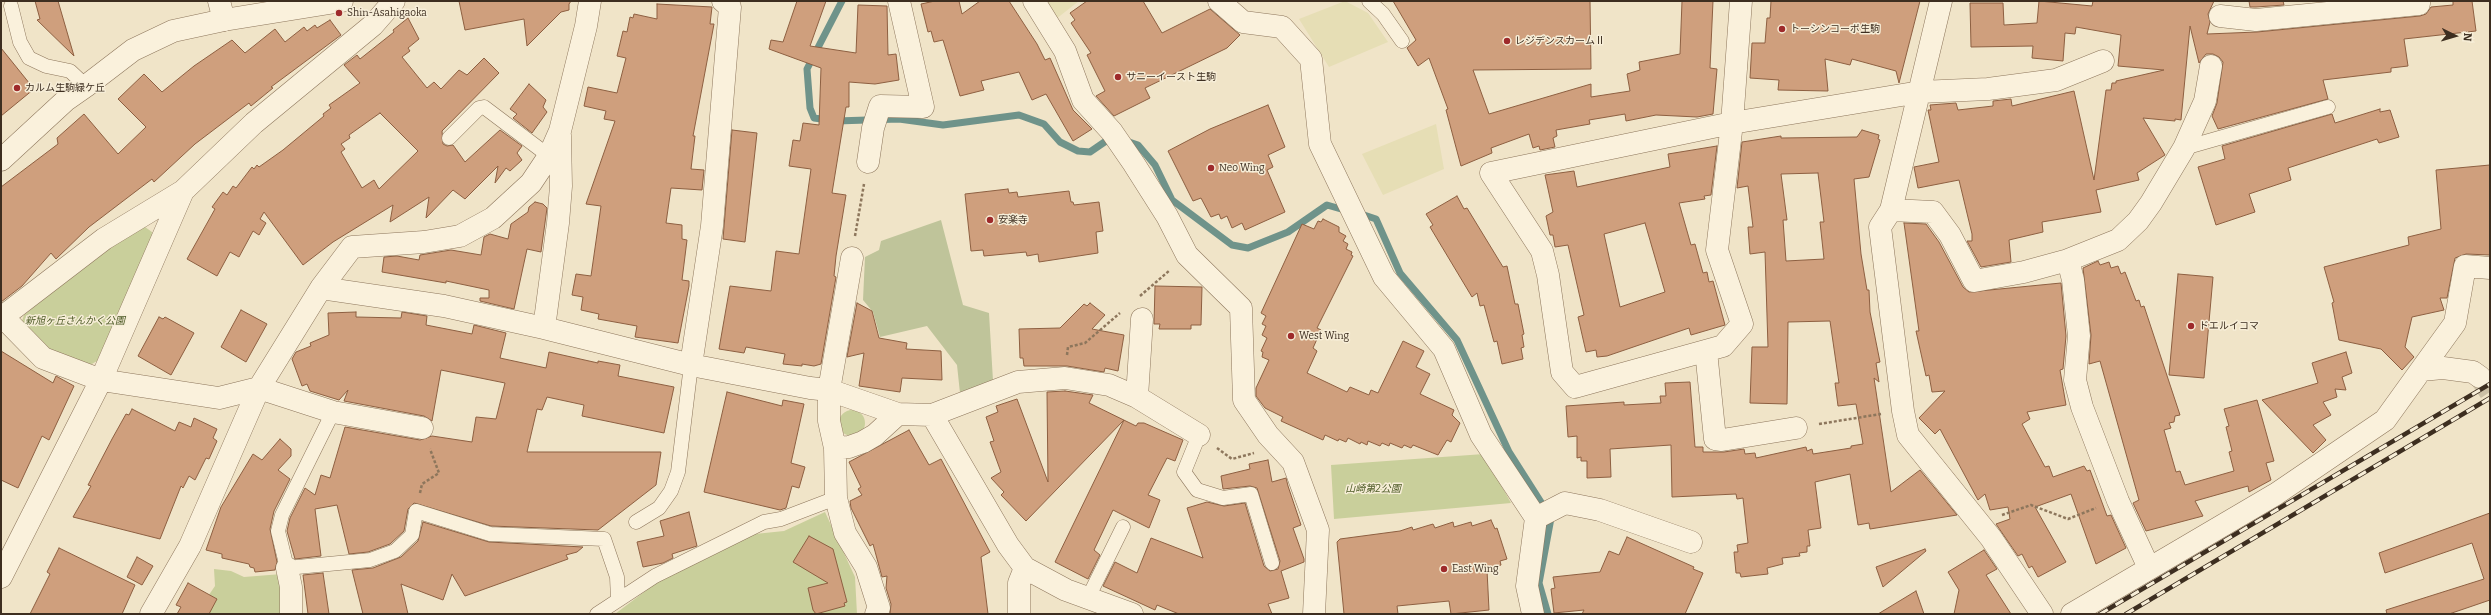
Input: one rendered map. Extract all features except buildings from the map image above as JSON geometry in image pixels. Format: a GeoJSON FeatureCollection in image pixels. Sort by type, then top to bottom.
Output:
{"type":"FeatureCollection","features":[{"type":"Feature","properties":{"kind":"street"},"geometry":{"type":"LineString","coordinates":[[1,160],[66,100],[133,50],[173,31],[221,11],[342,1]]}},
{"type":"Feature","properties":{"kind":"street"},"geometry":{"type":"LineString","coordinates":[[394,1],[373,25],[254,123],[183,190],[104,239],[2,316],[43,358],[101,380],[219,398],[260,388],[334,412],[422,428]]}},
{"type":"Feature","properties":{"kind":"street"},"geometry":{"type":"LineString","coordinates":[[151,614],[190,546],[260,388],[321,288],[352,247],[424,242],[460,236],[493,218],[531,183],[549,156],[560,131],[586,26],[590,1]]}},
{"type":"Feature","properties":{"kind":"street"},"geometry":{"type":"LineString","coordinates":[[691,365],[713,218],[730,7],[724,1]]}},
{"type":"Feature","properties":{"kind":"street"},"geometry":{"type":"LineString","coordinates":[[868,162],[873,128],[880,106],[923,107],[899,1]]}},
{"type":"Feature","properties":{"kind":"street"},"geometry":{"type":"LineString","coordinates":[[1034,1],[1065,51],[1083,100],[1112,132],[1134,164],[1167,216],[1186,255],[1241,308],[1244,400],[1268,435],[1293,462],[1318,530],[1314,614]]}},
{"type":"Feature","properties":{"kind":"street"},"geometry":{"type":"LineString","coordinates":[[1219,1],[1243,22],[1282,27],[1311,59],[1320,144],[1384,277],[1444,349],[1481,435],[1536,518],[1527,586],[1533,614]]}},
{"type":"Feature","properties":{"kind":"street"},"geometry":{"type":"LineString","coordinates":[[1741,1],[1732,123],[1717,250],[1742,324],[1723,346],[1706,352],[1575,387],[1562,372],[1548,275],[1542,251],[1491,173],[1732,123],[1920,92],[1988,89],[2056,80],[2103,60]]}},
{"type":"Feature","properties":{"kind":"street"},"geometry":{"type":"LineString","coordinates":[[1941,1],[1891,210],[1880,226],[1903,411],[1908,435],[1979,523],[2042,614]]}},
{"type":"Feature","properties":{"kind":"street"},"geometry":{"type":"LineString","coordinates":[[2220,16],[2256,20],[2337,6],[2419,4],[2419,1]]}},
{"type":"Feature","properties":{"kind":"street"},"geometry":{"type":"LineString","coordinates":[[1891,210],[1933,212],[1950,235],[1974,280],[2024,272],[2068,260],[2118,240],[2138,221],[2151,203],[2184,148],[2205,101],[2211,66]]}},
{"type":"Feature","properties":{"kind":"street"},"geometry":{"type":"LineString","coordinates":[[544,328],[558,223],[561,186],[560,131]]}},
{"type":"Feature","properties":{"kind":"street"},"geometry":{"type":"LineString","coordinates":[[1,577],[101,380],[183,190]]}},
{"type":"Feature","properties":{"kind":"street"},"geometry":{"type":"LineString","coordinates":[[852,258],[829,390],[829,421],[835,448],[836,498],[845,533],[866,567],[879,608],[876,614]]}},
{"type":"Feature","properties":{"kind":"street"},"geometry":{"type":"LineString","coordinates":[[2068,260],[2073,280],[2079,336],[2075,380],[2082,407],[2118,500],[2149,568]]}},
{"type":"Feature","properties":{"kind":"street"},"geometry":{"type":"LineString","coordinates":[[2072,614],[2276,494],[2385,420],[2454,322],[2465,266],[2490,268]]}},
{"type":"Feature","properties":{"kind":"street"},"geometry":{"type":"LineString","coordinates":[[321,288],[444,306],[544,328],[691,365],[829,390],[898,414],[932,415],[1018,382],[1066,378],[1109,385],[1137,397],[1199,435]]}},
{"type":"Feature","properties":{"kind":"street"},"geometry":{"type":"LineString","coordinates":[[1137,397],[1142,318]]}},
{"type":"Feature","properties":{"kind":"street"},"geometry":{"type":"LineString","coordinates":[[1706,352],[1715,439],[1722,440],[1796,428]]}},
{"type":"Feature","properties":{"kind":"street"},"geometry":{"type":"LineString","coordinates":[[2421,370],[2443,368],[2473,372],[2480,377]]}},
{"type":"Feature","properties":{"kind":"street"},"geometry":{"type":"LineString","coordinates":[[835,448],[849,447],[863,442],[875,435],[898,414]]}},
{"type":"Feature","properties":{"kind":"street"},"geometry":{"type":"LineString","coordinates":[[932,415],[1008,545],[1025,568],[1066,590],[1132,614]]}},
{"type":"Feature","properties":{"kind":"street"},"geometry":{"type":"LineString","coordinates":[[1536,518],[1565,503],[1600,510],[1691,542]]}},
{"type":"Feature","properties":{"kind":"street"},"geometry":{"type":"LineString","coordinates":[[288,568],[291,587],[291,614]]}},
{"type":"Feature","properties":{"kind":"street"},"geometry":{"type":"LineString","coordinates":[[1020,614],[1019,583],[1025,568]]}},
{"type":"Feature","properties":{"kind":"lane"},"geometry":{"type":"LineString","coordinates":[[1369,1],[1383,14],[1402,41]]}},
{"type":"Feature","properties":{"kind":"lane"},"geometry":{"type":"LineString","coordinates":[[10,6],[20,42],[29,58],[46,66],[70,71],[86,86]]}},
{"type":"Feature","properties":{"kind":"lane"},"geometry":{"type":"LineString","coordinates":[[2184,148],[2328,106]]}},
{"type":"Feature","properties":{"kind":"lane"},"geometry":{"type":"LineString","coordinates":[[450,138],[479,108],[484,107],[549,156]]}},
{"type":"Feature","properties":{"kind":"lane"},"geometry":{"type":"LineString","coordinates":[[636,522],[659,508],[671,491],[678,472],[691,365]]}},
{"type":"Feature","properties":{"kind":"lane"},"geometry":{"type":"LineString","coordinates":[[334,412],[282,515],[278,531],[288,568],[370,560],[395,551],[412,535],[416,511],[490,534],[604,539],[617,577],[618,600]]}},
{"type":"Feature","properties":{"kind":"lane"},"geometry":{"type":"LineString","coordinates":[[1199,435],[1184,472],[1197,490],[1223,498],[1251,494],[1272,563]]}},
{"type":"Feature","properties":{"kind":"lane"},"geometry":{"type":"LineString","coordinates":[[597,614],[655,576],[764,522],[781,519],[836,498]]}},
{"type":"Feature","properties":{"kind":"lane"},"geometry":{"type":"LineString","coordinates":[[1088,598],[1123,527]]}},
{"type":"Feature","properties":{"kind":"path"},"geometry":{"type":"LineString","coordinates":[[852,258],[868,162]]}},
{"type":"Feature","properties":{"kind":"path"},"geometry":{"type":"LineString","coordinates":[[1796,428],[1903,411]]}},
{"type":"Feature","properties":{"kind":"path"},"geometry":{"type":"LineString","coordinates":[[1199,435],[1232,460],[1252,455],[1268,435]]}},
{"type":"Feature","properties":{"kind":"path"},"geometry":{"type":"LineString","coordinates":[[416,511],[422,484],[439,473]]}},
{"type":"Feature","properties":{"kind":"path"},"geometry":{"type":"LineString","coordinates":[[1979,523],[2031,505],[2068,519],[2118,500]]}},
{"type":"Feature","properties":{"kind":"shaded area"},"geometry":{"type":"Polygon","coordinates":[[[1045,1],[1079,1],[1056,19],[1045,1]]]}},
{"type":"Feature","properties":{"kind":"shaded area"},"geometry":{"type":"Polygon","coordinates":[[[1345,1],[1368,13],[1388,42],[1329,67],[1299,19],[1345,1]]]}},
{"type":"Feature","properties":{"kind":"shaded area"},"geometry":{"type":"Polygon","coordinates":[[[1436,124],[1444,169],[1383,195],[1362,154],[1436,124]]]}},
{"type":"Feature","properties":{"kind":"green space"},"geometry":{"type":"Polygon","coordinates":[[[941,220],[963,305],[989,313],[993,381],[960,393],[957,365],[927,326],[880,337],[873,312],[863,300],[865,257],[879,250],[881,241],[941,220]]]}},
{"type":"Feature","properties":{"kind":"green space","name":"新旭ヶ丘さんかく公園"},"geometry":{"type":"Polygon","coordinates":[[[132,227],[145,227],[152,232],[155,238],[97,361],[90,365],[49,349],[22,321],[24,315],[132,227]]]}},
{"type":"Feature","properties":{"kind":"green space"},"geometry":{"type":"Polygon","coordinates":[[[852,410],[861,414],[865,423],[861,432],[852,436],[843,432],[839,423],[843,414],[852,410]]]}},
{"type":"Feature","properties":{"kind":"green space","name":"山崎第2公園"},"geometry":{"type":"Polygon","coordinates":[[[1484,454],[1511,503],[1334,519],[1331,465],[1484,454]]]}},
{"type":"Feature","properties":{"kind":"green space"},"geometry":{"type":"Polygon","coordinates":[[[825,512],[855,577],[857,614],[615,614],[656,583],[755,534],[784,531],[825,512]]]}},
{"type":"Feature","properties":{"kind":"green space"},"geometry":{"type":"Polygon","coordinates":[[[214,569],[231,571],[244,577],[282,574],[285,614],[196,614],[215,586],[214,569]]]}},
{"type":"Feature","properties":{"kind":"waterway"},"geometry":{"type":"LineString","coordinates":[[842,1],[807,69],[810,108],[814,118],[836,121],[899,119],[943,125],[1019,115],[1044,124],[1060,142],[1078,151],[1090,152],[1106,141],[1113,141]]}},
{"type":"Feature","properties":{"kind":"waterway"},"geometry":{"type":"LineString","coordinates":[[1126,141],[1138,145],[1155,165],[1172,200],[1232,245],[1248,248],[1288,232],[1327,205],[1348,211]]}},
{"type":"Feature","properties":{"kind":"waterway"},"geometry":{"type":"LineString","coordinates":[[1358,213],[1376,219],[1400,273],[1457,340],[1509,452],[1551,518],[1539,583],[1548,614]]}},
{"type":"Feature","properties":{"kind":"tunnel"},"geometry":{"type":"LineString","coordinates":[[2480,377],[2490,392]]}},
{"type":"Feature","properties":{"kind":"railway"},"geometry":{"type":"LineString","coordinates":[[2100,614],[2490,384]]}},
{"type":"Feature","properties":{"kind":"railway"},"geometry":{"type":"LineString","coordinates":[[2126,614],[2490,398]]}},
{"type":"Feature","properties":{"kind":"place","name":"Shin-Asahigaoka"},"geometry":{"type":"Point","coordinates":[339,13]}},
{"type":"Feature","properties":{"kind":"place","name":"トーシンコーポ生駒"},"geometry":{"type":"Point","coordinates":[1782,29]}},
{"type":"Feature","properties":{"kind":"place","name":"レジデンスカームⅡ"},"geometry":{"type":"Point","coordinates":[1507,41]}},
{"type":"Feature","properties":{"kind":"place","name":"サニーイースト生駒"},"geometry":{"type":"Point","coordinates":[1118,77]}},
{"type":"Feature","properties":{"kind":"place","name":"カルム生駒緑ケ丘"},"geometry":{"type":"Point","coordinates":[17,88]}},
{"type":"Feature","properties":{"kind":"place","name":"Neo Wing"},"geometry":{"type":"Point","coordinates":[1211,168]}},
{"type":"Feature","properties":{"kind":"place","name":"安楽寺"},"geometry":{"type":"Point","coordinates":[990,220]}},
{"type":"Feature","properties":{"kind":"place","name":"ドエルイコマ"},"geometry":{"type":"Point","coordinates":[2191,326]}},
{"type":"Feature","properties":{"kind":"place","name":"West Wing"},"geometry":{"type":"Point","coordinates":[1291,336]}},
{"type":"Feature","properties":{"kind":"place","name":"East Wing"},"geometry":{"type":"Point","coordinates":[1444,569]}}]}
